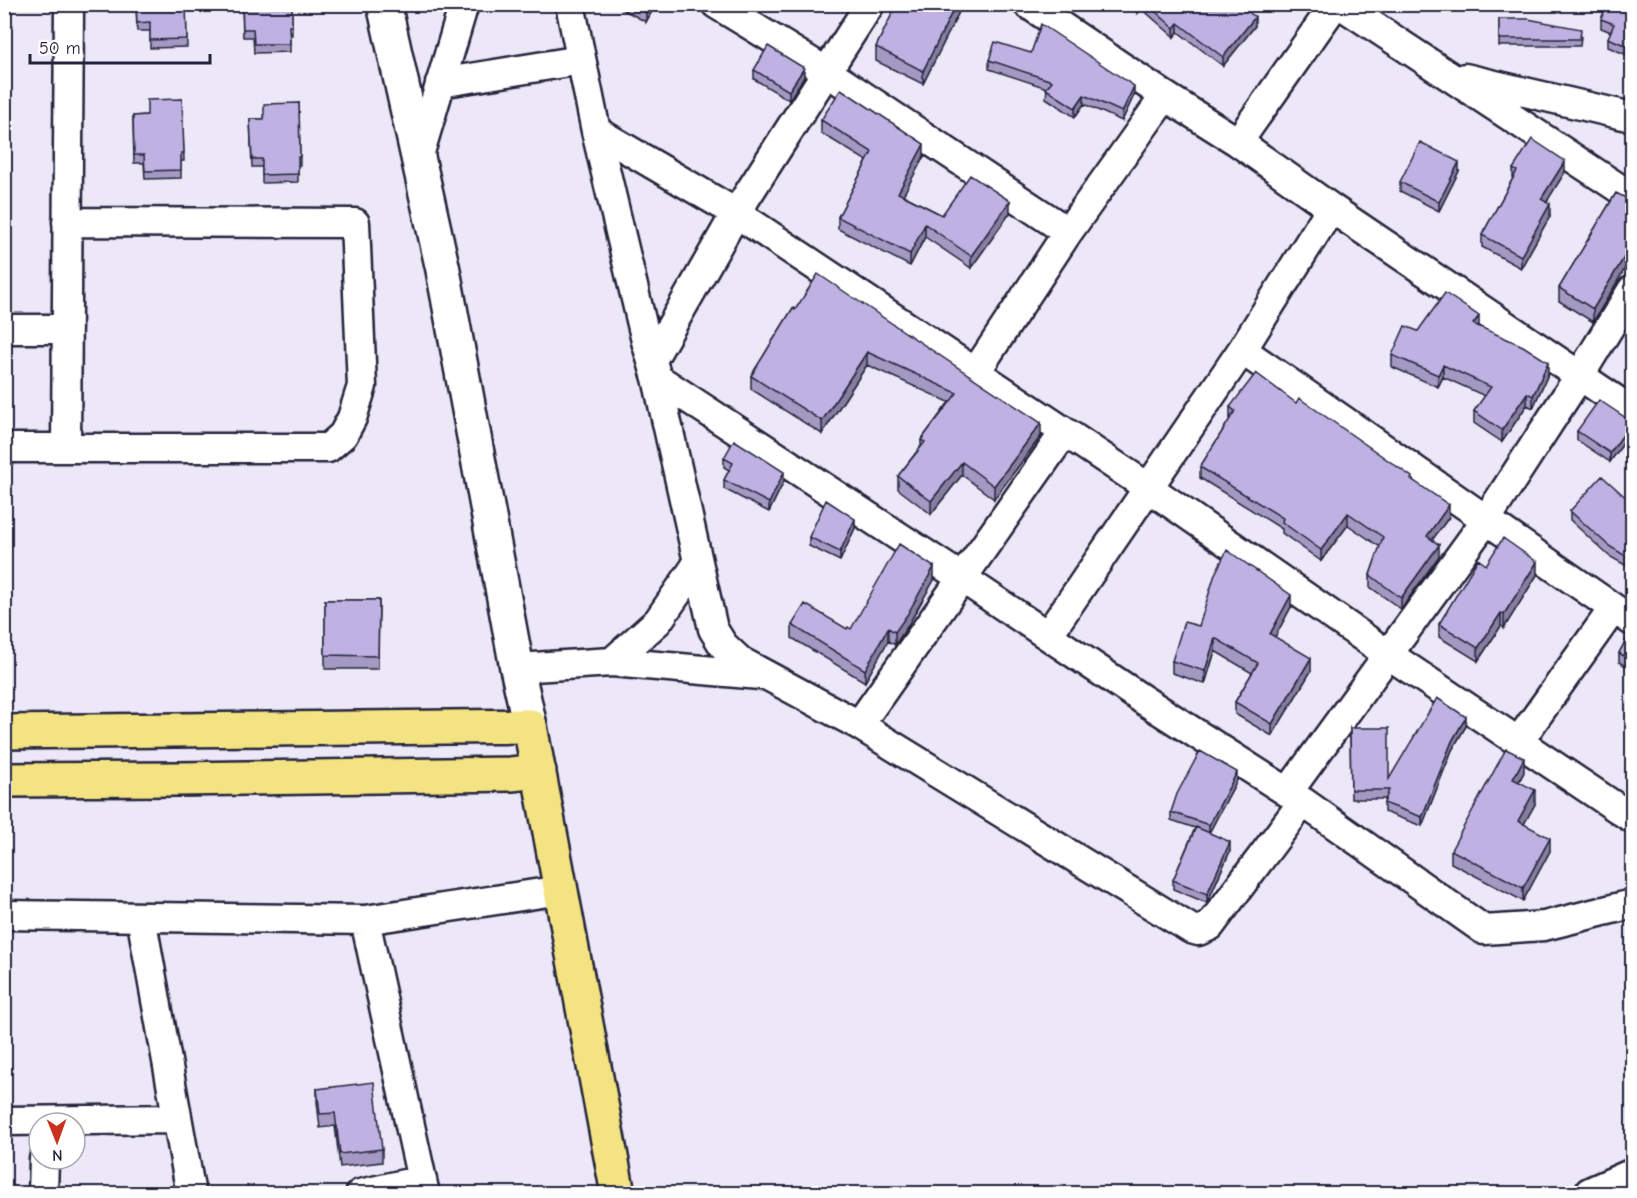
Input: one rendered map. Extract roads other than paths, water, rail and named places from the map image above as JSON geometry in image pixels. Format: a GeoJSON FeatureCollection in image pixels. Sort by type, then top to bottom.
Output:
{"type":"FeatureCollection","features":[{"type":"Feature","properties":{"kind":"main road"},"geometry":{"type":"LineString","coordinates":[[4,732],[530,726],[618,1194]]}},
{"type":"Feature","properties":{"kind":"main road"},"geometry":{"type":"LineString","coordinates":[[4,780],[452,775],[539,771]]}},
{"type":"Feature","properties":{"kind":"street"},"geometry":{"type":"LineString","coordinates":[[66,448],[69,4]]}},
{"type":"Feature","properties":{"kind":"street"},"geometry":{"type":"LineString","coordinates":[[384,4],[443,270],[517,668],[530,726]]}},
{"type":"Feature","properties":{"kind":"street"},"geometry":{"type":"LineString","coordinates":[[418,159],[464,4]]}},
{"type":"Feature","properties":{"kind":"street"},"geometry":{"type":"LineString","coordinates":[[570,4],[596,131],[654,369],[713,629],[723,645],[740,661],[859,725],[1184,926],[1198,931],[1210,926],[1389,655],[1486,520],[1632,290]]}},
{"type":"Feature","properties":{"kind":"street"},"geometry":{"type":"LineString","coordinates":[[716,4],[827,72],[1068,232]]}},
{"type":"Feature","properties":{"kind":"street"},"geometry":{"type":"LineString","coordinates":[[654,369],[736,213],[870,4]]}},
{"type":"Feature","properties":{"kind":"street"},"geometry":{"type":"LineString","coordinates":[[1028,4],[1164,96],[1238,142],[1331,208],[1632,411]]}},
{"type":"Feature","properties":{"kind":"street"},"geometry":{"type":"LineString","coordinates":[[1238,142],[1335,4]]}},
{"type":"Feature","properties":{"kind":"street"},"geometry":{"type":"LineString","coordinates":[[1340,4],[1632,197]]}},
{"type":"Feature","properties":{"kind":"street"},"geometry":{"type":"LineString","coordinates":[[441,83],[581,60]]}},
{"type":"Feature","properties":{"kind":"street"},"geometry":{"type":"LineString","coordinates":[[1448,74],[1632,117]]}},
{"type":"Feature","properties":{"kind":"street"},"geometry":{"type":"LineString","coordinates":[[975,373],[1068,232],[1164,96]]}},
{"type":"Feature","properties":{"kind":"street"},"geometry":{"type":"LineString","coordinates":[[596,131],[736,213],[1149,488],[1389,655],[1632,818]]}},
{"type":"Feature","properties":{"kind":"street"},"geometry":{"type":"LineString","coordinates":[[1048,635],[1242,350],[1331,208]]}},
{"type":"Feature","properties":{"kind":"street"},"geometry":{"type":"LineString","coordinates":[[4,448],[328,448],[343,435],[352,418],[362,386],[355,223],[68,222]]}},
{"type":"Feature","properties":{"kind":"street"},"geometry":{"type":"LineString","coordinates":[[4,329],[67,329]]}},
{"type":"Feature","properties":{"kind":"street"},"geometry":{"type":"LineString","coordinates":[[1242,350],[1623,615],[1519,741]]}},
{"type":"Feature","properties":{"kind":"street"},"geometry":{"type":"LineString","coordinates":[[654,369],[1142,699],[1295,797],[1484,930],[1544,926],[1632,904]]}},
{"type":"Feature","properties":{"kind":"street"},"geometry":{"type":"LineString","coordinates":[[859,725],[1064,433]]}},
{"type":"Feature","properties":{"kind":"street"},"geometry":{"type":"LineString","coordinates":[[612,662],[658,621],[698,563]]}},
{"type":"Feature","properties":{"kind":"street"},"geometry":{"type":"LineString","coordinates":[[517,668],[612,662],[765,676]]}},
{"type":"Feature","properties":{"kind":"street"},"geometry":{"type":"LineString","coordinates":[[4,915],[365,920],[561,890]]}},
{"type":"Feature","properties":{"kind":"street"},"geometry":{"type":"LineString","coordinates":[[141,917],[191,1194]]}},
{"type":"Feature","properties":{"kind":"street"},"geometry":{"type":"LineString","coordinates":[[360,1194],[423,1187],[365,920]]}},
{"type":"Feature","properties":{"kind":"street"},"geometry":{"type":"LineString","coordinates":[[87,1121],[176,1119]]}},
{"type":"Feature","properties":{"kind":"street"},"geometry":{"type":"LineString","coordinates":[[4,1121],[27,1122]]}},
{"type":"Feature","properties":{"kind":"street"},"geometry":{"type":"LineString","coordinates":[[43,1194],[44,1171]]}},
{"type":"Feature","properties":{"kind":"street"},"geometry":{"type":"LineString","coordinates":[[1591,1194],[1632,1176]]}}]}
